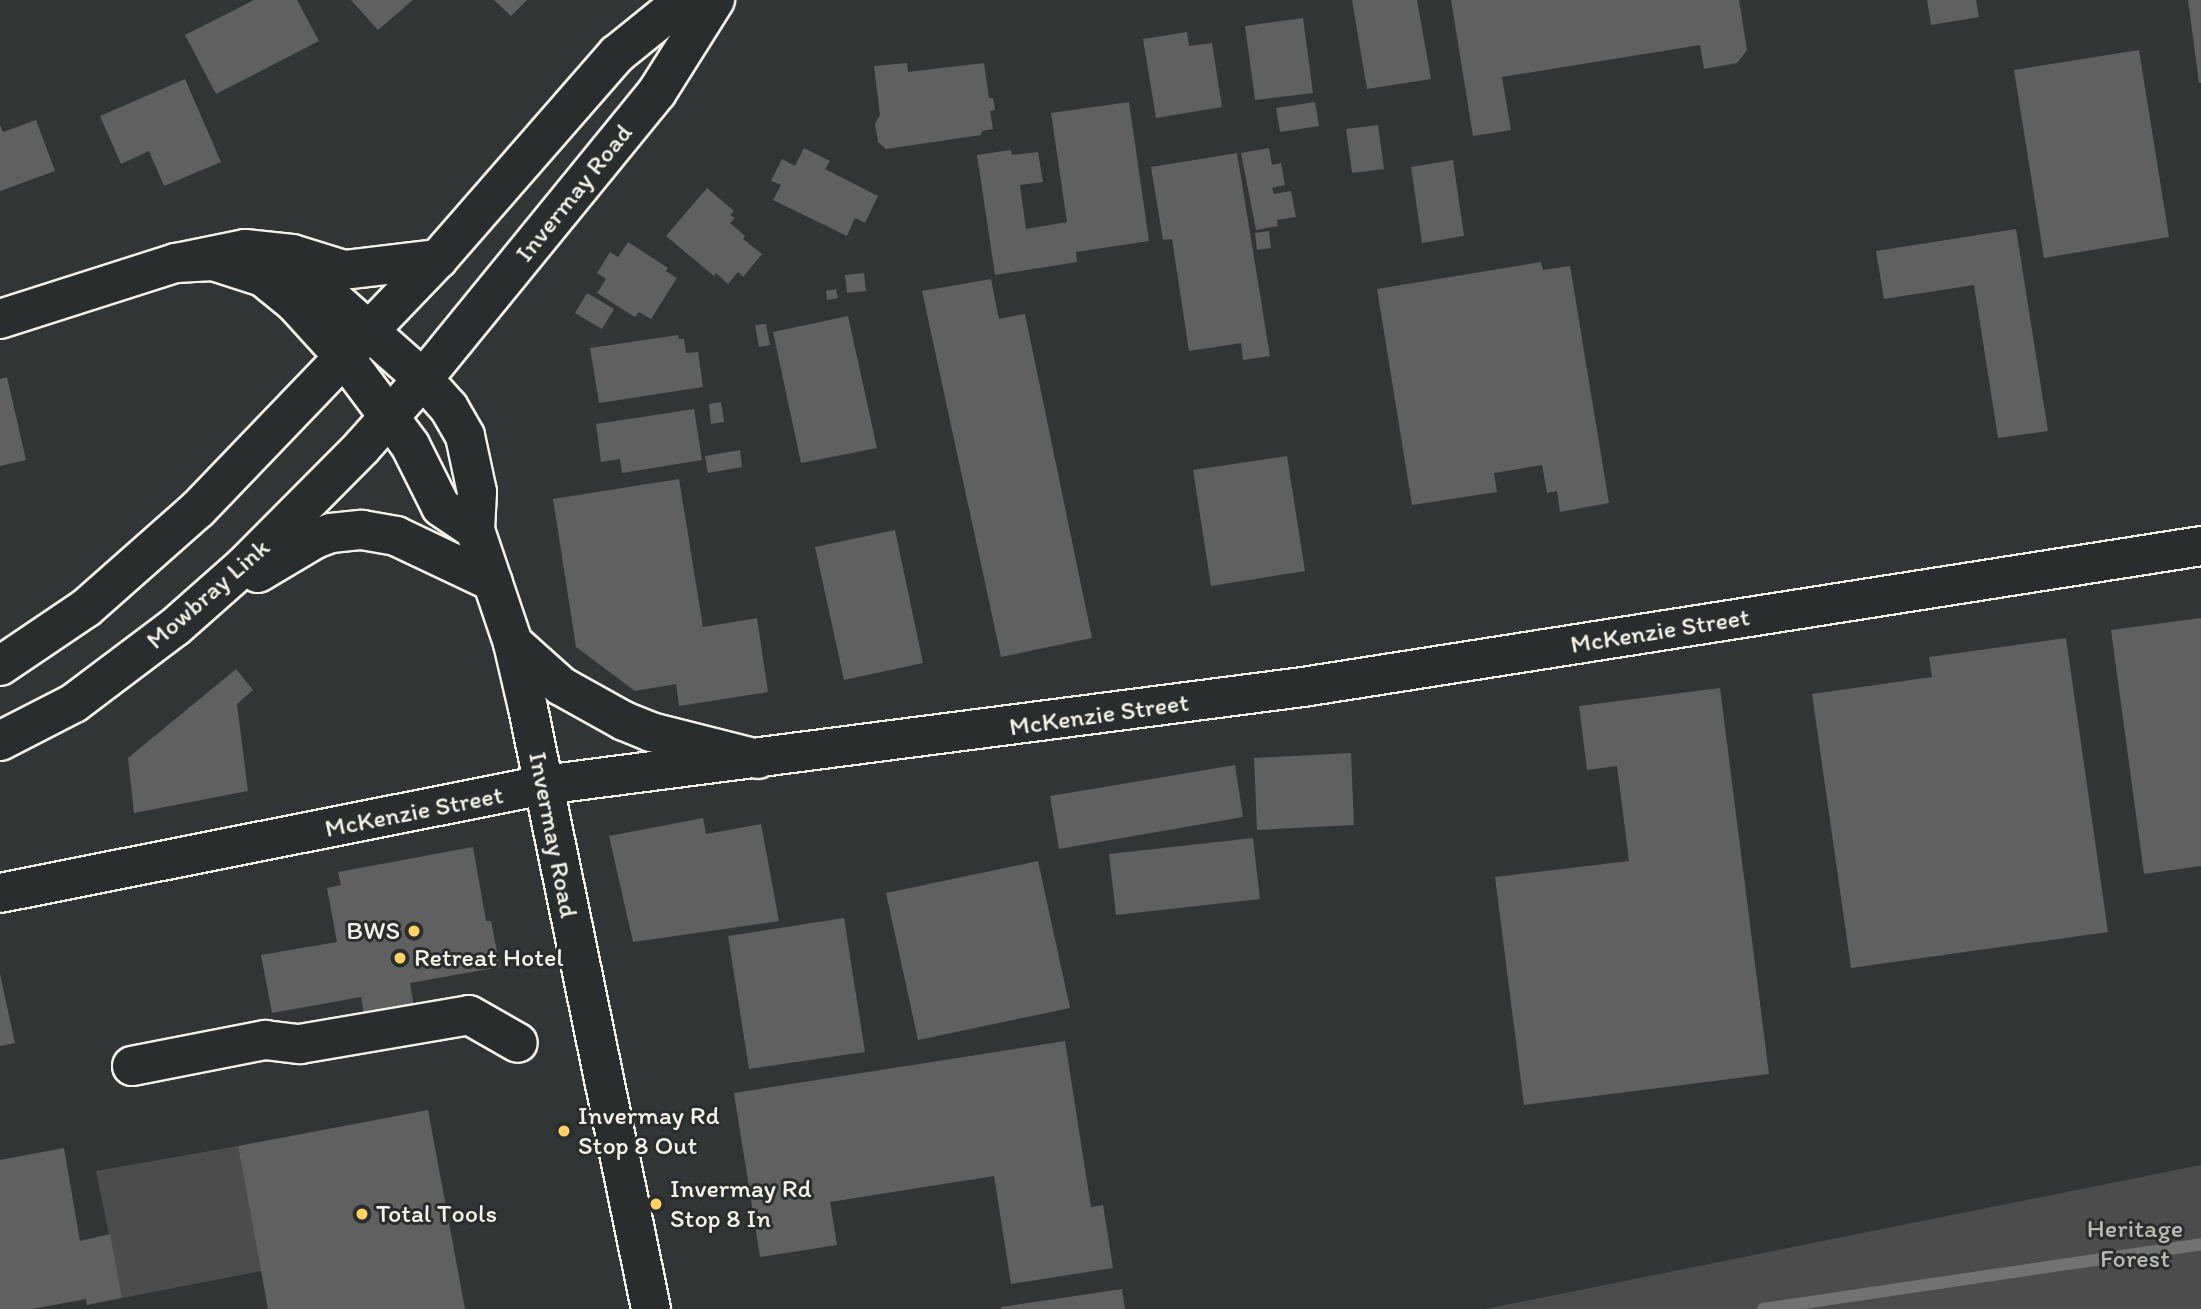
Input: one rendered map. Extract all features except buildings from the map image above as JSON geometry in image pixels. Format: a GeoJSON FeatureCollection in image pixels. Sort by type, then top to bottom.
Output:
{"type":"FeatureCollection","features":[{"type":"Feature","properties":{"kind":"main road"},"geometry":{"type":"LineString","coordinates":[[0,666],[86,608],[198,509],[438,259],[617,54],[684,0]]}},
{"type":"Feature","properties":{"kind":"main road","name":"Invermay Road"},"geometry":{"type":"LineString","coordinates":[[390,415],[424,379],[657,92],[715,0]]}},
{"type":"Feature","properties":{"kind":"main road"},"geometry":{"type":"LineString","coordinates":[[0,319],[193,259],[258,249],[292,254],[344,270],[357,271],[438,259]]}},
{"type":"Feature","properties":{"kind":"main road"},"geometry":{"type":"LineString","coordinates":[[193,259],[252,255],[284,267],[326,293],[357,344],[390,415],[410,445],[441,507],[475,530]]}},
{"type":"Feature","properties":{"kind":"main road","name":"Invermay Road"},"geometry":{"type":"LineString","coordinates":[[357,344],[424,379],[449,408],[466,436],[478,492],[475,530],[513,643],[651,1309]]}},
{"type":"Feature","properties":{"kind":"main road","name":"Mowbray Link"},"geometry":{"type":"LineString","coordinates":[[0,741],[74,703],[175,627],[244,566],[390,415]]}},
{"type":"Feature","properties":{"kind":"main road"},"geometry":{"type":"LineString","coordinates":[[175,627],[300,546],[347,530],[376,530],[396,536],[493,582]]}},
{"type":"Feature","properties":{"kind":"main road","name":"McKenzie Street"},"geometry":{"type":"LineString","coordinates":[[0,892],[544,785],[1303,687],[2201,546]]}},
{"type":"Feature","properties":{"kind":"main road"},"geometry":{"type":"LineString","coordinates":[[513,643],[561,686],[615,716],[651,733],[758,759]]}},
{"type":"Feature","properties":{"kind":"main road"},"geometry":{"type":"LineString","coordinates":[[132,1066],[265,1040],[300,1044],[469,1015],[518,1043]]}},
{"type":"Feature","properties":{"kind":"green space"},"geometry":{"type":"Polygon","coordinates":[[[238,1146],[261,1271],[122,1298],[96,1171],[238,1146]]]}},
{"type":"Feature","properties":{"kind":"green space","name":"Heritage Forest"},"geometry":{"type":"Polygon","coordinates":[[[2201,1165],[2201,1309],[1485,1309],[2201,1165]]]}},
{"type":"Feature","properties":{"kind":"waterway"},"geometry":{"type":"LineString","coordinates":[[1763,1309],[2201,1244]]}},
{"type":"Feature","properties":{"kind":"place","name":"BWS"},"geometry":{"type":"Point","coordinates":[414,931]}},
{"type":"Feature","properties":{"kind":"place","name":"Retreat Hotel"},"geometry":{"type":"Point","coordinates":[400,958]}},
{"type":"Feature","properties":{"kind":"place","name":"Invermay Rd Stop 8 Out"},"geometry":{"type":"Point","coordinates":[564,1131]}},
{"type":"Feature","properties":{"kind":"place","name":"Invermay Rd Stop 8 In"},"geometry":{"type":"Point","coordinates":[656,1204]}},
{"type":"Feature","properties":{"kind":"place","name":"Total Tools"},"geometry":{"type":"Point","coordinates":[362,1214]}}]}
